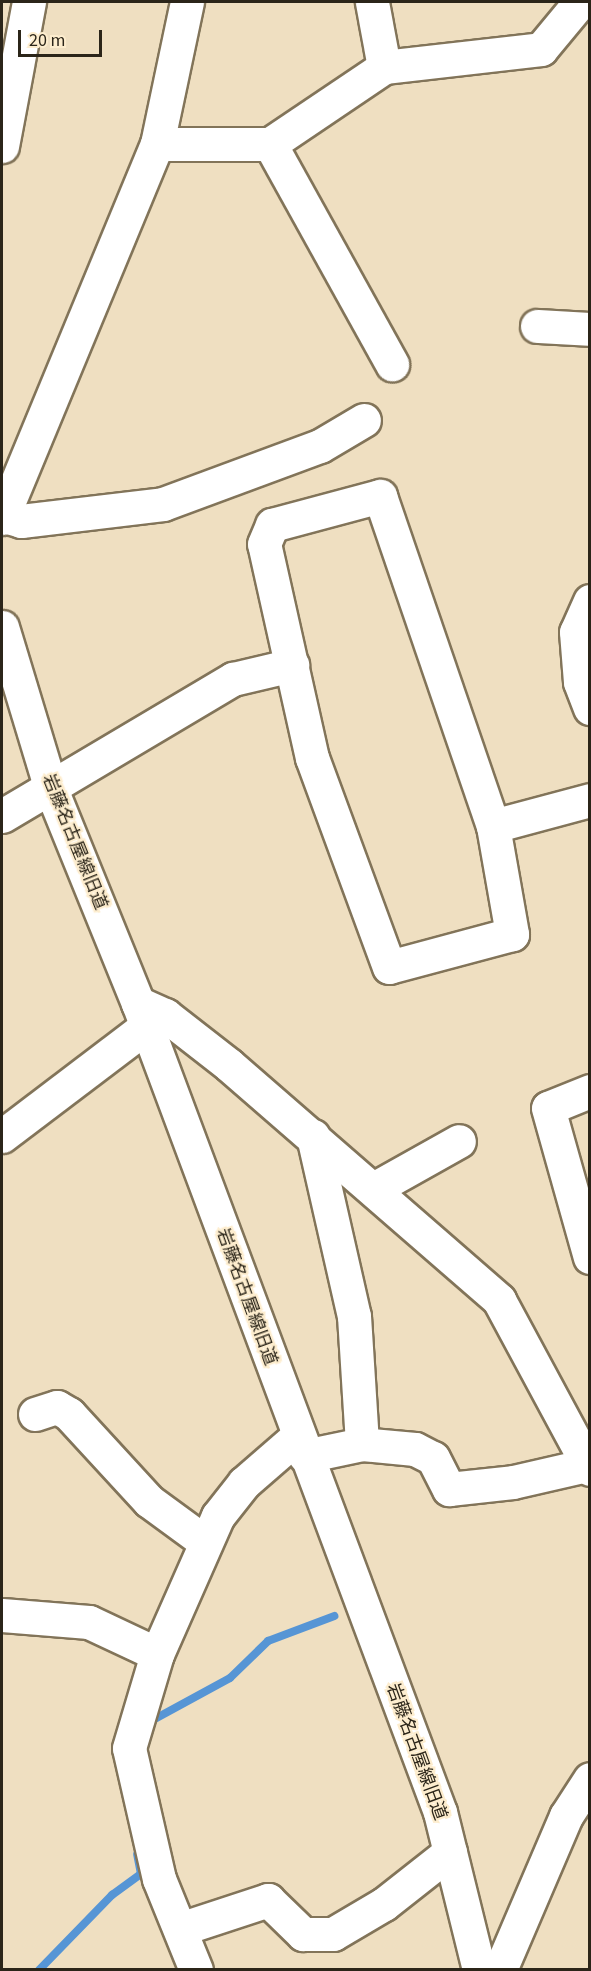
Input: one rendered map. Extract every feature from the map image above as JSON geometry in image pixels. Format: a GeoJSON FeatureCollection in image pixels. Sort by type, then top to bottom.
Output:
{"type":"FeatureCollection","features":[{"type":"Feature","properties":{"kind":"street"},"geometry":{"type":"LineString","coordinates":[[2,146],[28,2]]}},
{"type":"Feature","properties":{"kind":"street"},"geometry":{"type":"LineString","coordinates":[[187,2],[157,144],[3,517],[21,521],[163,504],[320,446],[364,420]]}},
{"type":"Feature","properties":{"kind":"street"},"geometry":{"type":"LineString","coordinates":[[372,2],[384,67]]}},
{"type":"Feature","properties":{"kind":"street"},"geometry":{"type":"LineString","coordinates":[[157,144],[270,144],[384,67],[541,49],[580,2]]}},
{"type":"Feature","properties":{"kind":"street"},"geometry":{"type":"LineString","coordinates":[[270,144],[392,364]]}},
{"type":"Feature","properties":{"kind":"street"},"geometry":{"type":"LineString","coordinates":[[537,326],[590,329]]}},
{"type":"Feature","properties":{"kind":"street"},"geometry":{"type":"LineString","coordinates":[[380,496],[493,826],[512,934],[389,967],[312,758],[292,665],[264,544],[272,525],[380,496]]}},
{"type":"Feature","properties":{"kind":"street"},"geometry":{"type":"LineString","coordinates":[[586,689],[576,632],[590,601]]}},
{"type":"Feature","properties":{"kind":"street","name":"岩藤名古屋線旧道"},"geometry":{"type":"LineString","coordinates":[[2,627],[51,789],[142,1015],[301,1446],[440,1812],[479,1970]]}},
{"type":"Feature","properties":{"kind":"street"},"geometry":{"type":"LineString","coordinates":[[2,816],[233,680],[292,665]]}},
{"type":"Feature","properties":{"kind":"street"},"geometry":{"type":"LineString","coordinates":[[493,826],[590,800]]}},
{"type":"Feature","properties":{"kind":"street"},"geometry":{"type":"LineString","coordinates":[[2,1136],[142,1015],[165,1015],[375,1188],[499,1300],[588,1467],[513,1482],[449,1489],[433,1458],[416,1449],[362,1444],[301,1446],[244,1483],[205,1542],[158,1654],[129,1748],[159,1879],[196,1970]]}},
{"type":"Feature","properties":{"kind":"street"},"geometry":{"type":"LineString","coordinates":[[590,1091],[548,1108],[590,1257]]}},
{"type":"Feature","properties":{"kind":"street"},"geometry":{"type":"LineString","coordinates":[[313,1136],[354,1316],[362,1444]]}},
{"type":"Feature","properties":{"kind":"street"},"geometry":{"type":"LineString","coordinates":[[375,1188],[459,1141]]}},
{"type":"Feature","properties":{"kind":"street"},"geometry":{"type":"LineString","coordinates":[[35,1414],[57,1407],[69,1414],[149,1501],[205,1542]]}},
{"type":"Feature","properties":{"kind":"street"},"geometry":{"type":"LineString","coordinates":[[3,1605],[89,1622],[158,1654]]}},
{"type":"Feature","properties":{"kind":"street"},"geometry":{"type":"LineString","coordinates":[[500,1970],[566,1816],[590,1779]]}},
{"type":"Feature","properties":{"kind":"street"},"geometry":{"type":"LineString","coordinates":[[180,1929],[268,1900],[303,1934],[333,1934],[384,1904],[450,1852]]}},
{"type":"Feature","properties":{"kind":"waterway"},"geometry":{"type":"LineString","coordinates":[[151,1721],[230,1678],[268,1641],[334,1616]]}},
{"type":"Feature","properties":{"kind":"waterway"},"geometry":{"type":"LineString","coordinates":[[39,1970],[112,1895],[141,1874],[137,1854]]}}]}
